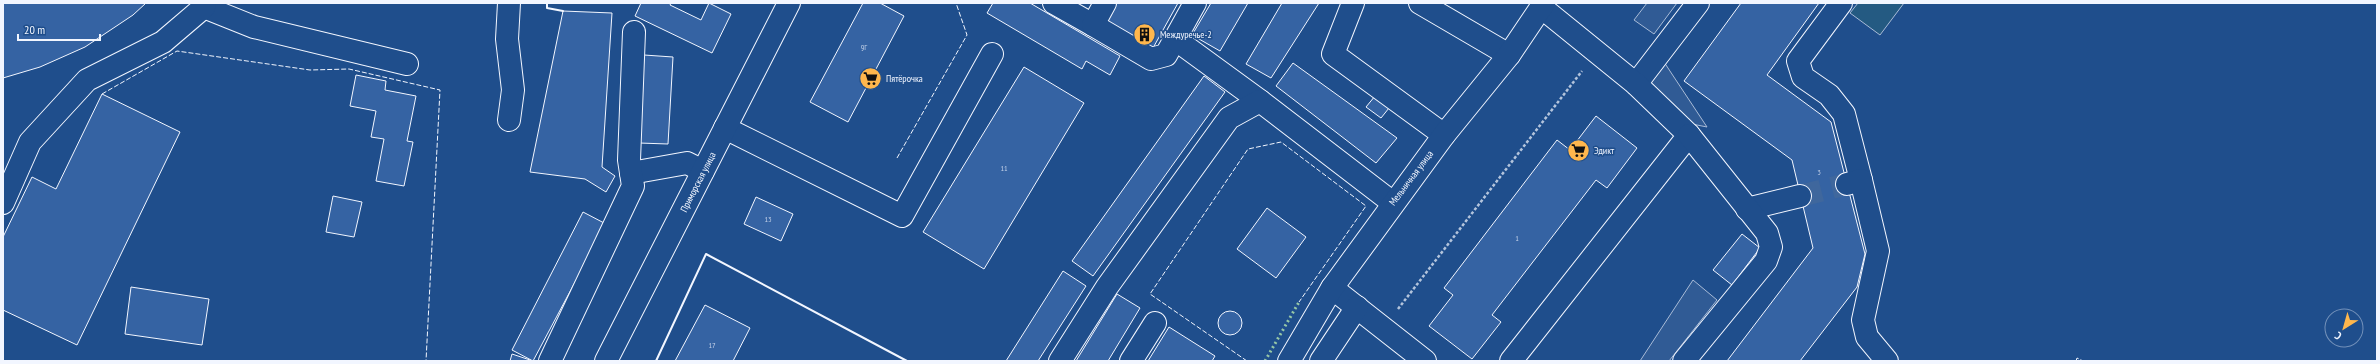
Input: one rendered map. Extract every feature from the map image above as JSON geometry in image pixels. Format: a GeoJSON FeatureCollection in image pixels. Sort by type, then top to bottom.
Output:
{"type":"FeatureCollection","features":[{"type":"Feature","properties":{"kind":"main road"},"geometry":{"type":"LineString","coordinates":[[508,120],[513,90],[507,39],[509,3]]}},
{"type":"Feature","properties":{"kind":"main road","name":"Приморская улица"},"geometry":{"type":"LineString","coordinates":[[606,361],[789,3]]}},
{"type":"Feature","properties":{"kind":"main road"},"geometry":{"type":"LineString","coordinates":[[1054,3],[1151,60],[1166,55],[1195,3]]}},
{"type":"Feature","properties":{"kind":"main road"},"geometry":{"type":"LineString","coordinates":[[1093,25],[1105,3]]}},
{"type":"Feature","properties":{"kind":"main road"},"geometry":{"type":"LineString","coordinates":[[1353,3],[1333,54],[1444,135]]}},
{"type":"Feature","properties":{"kind":"main road"},"geometry":{"type":"LineString","coordinates":[[1420,3],[1509,55]]}},
{"type":"Feature","properties":{"kind":"main road"},"geometry":{"type":"LineString","coordinates":[[1636,84],[1698,3]]}},
{"type":"Feature","properties":{"kind":"main road"},"geometry":{"type":"LineString","coordinates":[[1841,3],[1798,61],[1803,77],[1829,95],[1844,114],[1854,182],[1878,251],[1863,320],[1867,337],[1887,361]]}},
{"type":"Feature","properties":{"kind":"main road"},"geometry":{"type":"LineString","coordinates":[[3,203],[30,142],[87,80],[163,42],[205,5],[254,27],[407,64]]}},
{"type":"Feature","properties":{"kind":"main road"},"geometry":{"type":"LineString","coordinates":[[1543,5],[1636,84],[1689,135],[1767,233],[1771,247],[1766,260],[1684,361]]}},
{"type":"Feature","properties":{"kind":"main road","name":"Мельничная улица"},"geometry":{"type":"LineString","coordinates":[[1288,361],[1332,288],[1444,135],[1509,55],[1543,5]]}},
{"type":"Feature","properties":{"kind":"main road"},"geometry":{"type":"LineString","coordinates":[[550,361],[633,186],[629,160],[634,32]]}},
{"type":"Feature","properties":{"kind":"main road"},"geometry":{"type":"LineString","coordinates":[[1175,39],[1260,101],[1393,203]]}},
{"type":"Feature","properties":{"kind":"main road"},"geometry":{"type":"LineString","coordinates":[[725,128],[902,216],[992,54]]}},
{"type":"Feature","properties":{"kind":"main road"},"geometry":{"type":"LineString","coordinates":[[1060,361],[1107,287],[1229,118],[1260,101]]}},
{"type":"Feature","properties":{"kind":"main road"},"geometry":{"type":"LineString","coordinates":[[1511,361],[1689,135]]}},
{"type":"Feature","properties":{"kind":"main road"},"geometry":{"type":"LineString","coordinates":[[631,173],[687,163],[704,171]]}},
{"type":"Feature","properties":{"kind":"main road"},"geometry":{"type":"LineString","coordinates":[[1747,209],[1800,196]]}},
{"type":"Feature","properties":{"kind":"main road"},"geometry":{"type":"LineString","coordinates":[[1332,288],[1425,361]]}},
{"type":"Feature","properties":{"kind":"main road"},"geometry":{"type":"LineString","coordinates":[[1321,361],[1357,307]]}},
{"type":"Feature","properties":{"kind":"main road"},"geometry":{"type":"LineString","coordinates":[[1132,361],[1155,323]]}},
{"type":"Feature","properties":{"kind":"path"},"geometry":{"type":"LineString","coordinates":[[1384,328],[1597,51]]}},
{"type":"Feature","properties":{"kind":"shaded area"},"geometry":{"type":"Polygon","coordinates":[[[1647,3],[1677,3],[1654,34],[1634,20],[1647,3]]]}},
{"type":"Feature","properties":{"kind":"shaded area"},"geometry":{"type":"Polygon","coordinates":[[[1858,3],[1904,3],[1880,35],[1850,13],[1858,3]]]}},
{"type":"Feature","properties":{"kind":"shaded area"},"geometry":{"type":"Polygon","coordinates":[[[1662,59],[1707,127],[1682,122],[1645,81],[1662,59]]]}},
{"type":"Feature","properties":{"kind":"shaded area"},"geometry":{"type":"Polygon","coordinates":[[[1693,280],[1717,300],[1669,361],[1640,361],[1693,280]]]}},
{"type":"Feature","properties":{"kind":"building"},"geometry":{"type":"Polygon","coordinates":[[[3,3],[146,3],[133,15],[85,47],[40,67],[3,78],[3,3]]]}},
{"type":"Feature","properties":{"kind":"building"},"geometry":{"type":"Polygon","coordinates":[[[641,3],[671,3],[670,5],[701,20],[709,3],[731,14],[712,53],[635,16],[641,3]]]}},
{"type":"Feature","properties":{"kind":"building"},"geometry":{"type":"Polygon","coordinates":[[[863,3],[880,3],[904,16],[848,122],[810,102],[863,3]]]}},
{"type":"Feature","properties":{"kind":"building"},"geometry":{"type":"Polygon","coordinates":[[[993,3],[1030,3],[1120,56],[1110,75],[1086,61],[1082,69],[987,13],[993,3]]]}},
{"type":"Feature","properties":{"kind":"building","name":"Междуречье-2"},"geometry":{"type":"Polygon","coordinates":[[[1117,3],[1178,3],[1153,48],[1107,21],[1117,3]]]}},
{"type":"Feature","properties":{"kind":"building"},"geometry":{"type":"Polygon","coordinates":[[[1211,3],[1248,3],[1220,51],[1192,35],[1211,3]]]}},
{"type":"Feature","properties":{"kind":"building"},"geometry":{"type":"Polygon","coordinates":[[[1282,3],[1319,3],[1271,78],[1246,64],[1282,3]]]}},
{"type":"Feature","properties":{"kind":"building"},"geometry":{"type":"Polygon","coordinates":[[[1741,3],[1819,3],[1767,75],[1831,122],[1865,254],[1857,287],[1800,361],[1727,361],[1813,248],[1792,160],[1684,81],[1741,3]]]}},
{"type":"Feature","properties":{"kind":"building"},"geometry":{"type":"Polygon","coordinates":[[[563,11],[612,13],[602,167],[615,176],[606,192],[585,179],[530,172],[563,11]]]}},
{"type":"Feature","properties":{"kind":"building"},"geometry":{"type":"Polygon","coordinates":[[[644,55],[673,57],[668,144],[639,143],[644,55]]]}},
{"type":"Feature","properties":{"kind":"building"},"geometry":{"type":"Polygon","coordinates":[[[1293,63],[1397,138],[1376,163],[1276,86],[1293,63]]]}},
{"type":"Feature","properties":{"kind":"building"},"geometry":{"type":"Polygon","coordinates":[[[1024,67],[1084,103],[984,269],[923,232],[1024,67]]]}},
{"type":"Feature","properties":{"kind":"building"},"geometry":{"type":"Polygon","coordinates":[[[356,75],[386,81],[385,90],[416,96],[407,141],[413,142],[404,186],[376,181],[384,139],[371,137],[376,111],[350,106],[356,75]]]}},
{"type":"Feature","properties":{"kind":"building"},"geometry":{"type":"Polygon","coordinates":[[[1204,76],[1225,92],[1093,276],[1072,261],[1204,76]]]}},
{"type":"Feature","properties":{"kind":"building"},"geometry":{"type":"Polygon","coordinates":[[[102,94],[180,132],[77,345],[3,310],[3,237],[32,177],[56,189],[102,94]]]}},
{"type":"Feature","properties":{"kind":"building"},"geometry":{"type":"Polygon","coordinates":[[[1375,96],[1389,108],[1381,118],[1366,107],[1375,96]]]}},
{"type":"Feature","properties":{"kind":"building"},"geometry":{"type":"Polygon","coordinates":[[[1596,116],[1637,148],[1607,188],[1596,180],[1492,315],[1501,322],[1472,359],[1429,326],[1453,295],[1444,288],[1557,140],[1570,150],[1596,116]]]}},
{"type":"Feature","properties":{"kind":"building"},"geometry":{"type":"Polygon","coordinates":[[[333,196],[362,202],[354,237],[326,232],[333,196]]]}},
{"type":"Feature","properties":{"kind":"building"},"geometry":{"type":"Polygon","coordinates":[[[756,197],[793,214],[781,241],[744,224],[756,197]]]}},
{"type":"Feature","properties":{"kind":"building"},"geometry":{"type":"Polygon","coordinates":[[[1267,208],[1306,237],[1276,278],[1237,249],[1267,208]]]}},
{"type":"Feature","properties":{"kind":"building"},"geometry":{"type":"Polygon","coordinates":[[[583,212],[606,224],[533,361],[512,350],[583,212]]]}},
{"type":"Feature","properties":{"kind":"building"},"geometry":{"type":"Polygon","coordinates":[[[1742,234],[1760,248],[1732,285],[1713,270],[1742,234]]]}},
{"type":"Feature","properties":{"kind":"building"},"geometry":{"type":"Polygon","coordinates":[[[1063,271],[1086,286],[1038,361],[1006,361],[1063,271]]]}},
{"type":"Feature","properties":{"kind":"building"},"geometry":{"type":"Polygon","coordinates":[[[131,287],[209,299],[202,345],[125,334],[131,287]]]}},
{"type":"Feature","properties":{"kind":"building"},"geometry":{"type":"Polygon","coordinates":[[[1117,294],[1140,308],[1108,361],[1076,361],[1117,294]]]}},
{"type":"Feature","properties":{"kind":"building"},"geometry":{"type":"Polygon","coordinates":[[[705,305],[750,328],[733,361],[675,361],[705,305]]]}},
{"type":"Feature","properties":{"kind":"building"},"geometry":{"type":"Polygon","coordinates":[[[1225,311],[1235,311],[1242,318],[1242,328],[1235,335],[1225,335],[1218,328],[1218,318],[1225,311]]]}},
{"type":"Feature","properties":{"kind":"building"},"geometry":{"type":"Polygon","coordinates":[[[1169,327],[1215,356],[1212,361],[1148,361],[1169,327]]]}},
{"type":"Feature","properties":{"kind":"building"},"geometry":{"type":"Polygon","coordinates":[[[512,354],[533,361],[510,361],[512,354]]]}},
{"type":"Feature","properties":{"kind":"tunnel"},"geometry":{"type":"LineString","coordinates":[[1800,196],[1847,184]]}},
{"type":"Feature","properties":{"kind":"hedge"},"geometry":{"type":"LineString","coordinates":[[1265,361],[1299,302]]}},
{"type":"Feature","properties":{"kind":"fence"},"geometry":{"type":"LineString","coordinates":[[897,158],[967,35],[956,3]]}},
{"type":"Feature","properties":{"kind":"fence"},"geometry":{"type":"LineString","coordinates":[[102,94],[177,51],[310,70],[349,69],[440,90],[426,361]]}},
{"type":"Feature","properties":{"kind":"fence"},"geometry":{"type":"LineString","coordinates":[[1247,361],[1150,294],[1248,149],[1281,142],[1366,206],[1299,302]]}},
{"type":"Feature","properties":{"kind":"fence"},"geometry":{"type":"LineString","coordinates":[[2076,361],[2077,358],[2083,361]]}},
{"type":"Feature","properties":{"kind":"wall"},"geometry":{"type":"LineString","coordinates":[[547,3],[547,8],[563,11]]}},
{"type":"Feature","properties":{"kind":"wall"},"geometry":{"type":"LineString","coordinates":[[656,361],[706,254],[907,361]]}},
{"type":"Feature","properties":{"kind":"place","name":"Междуречье-2"},"geometry":{"type":"Point","coordinates":[1145,34]}},
{"type":"Feature","properties":{"kind":"place","name":"Пятёрочка"},"geometry":{"type":"Point","coordinates":[871,78]}},
{"type":"Feature","properties":{"kind":"place","name":"Эдикт"},"geometry":{"type":"Point","coordinates":[1579,150]}}]}
